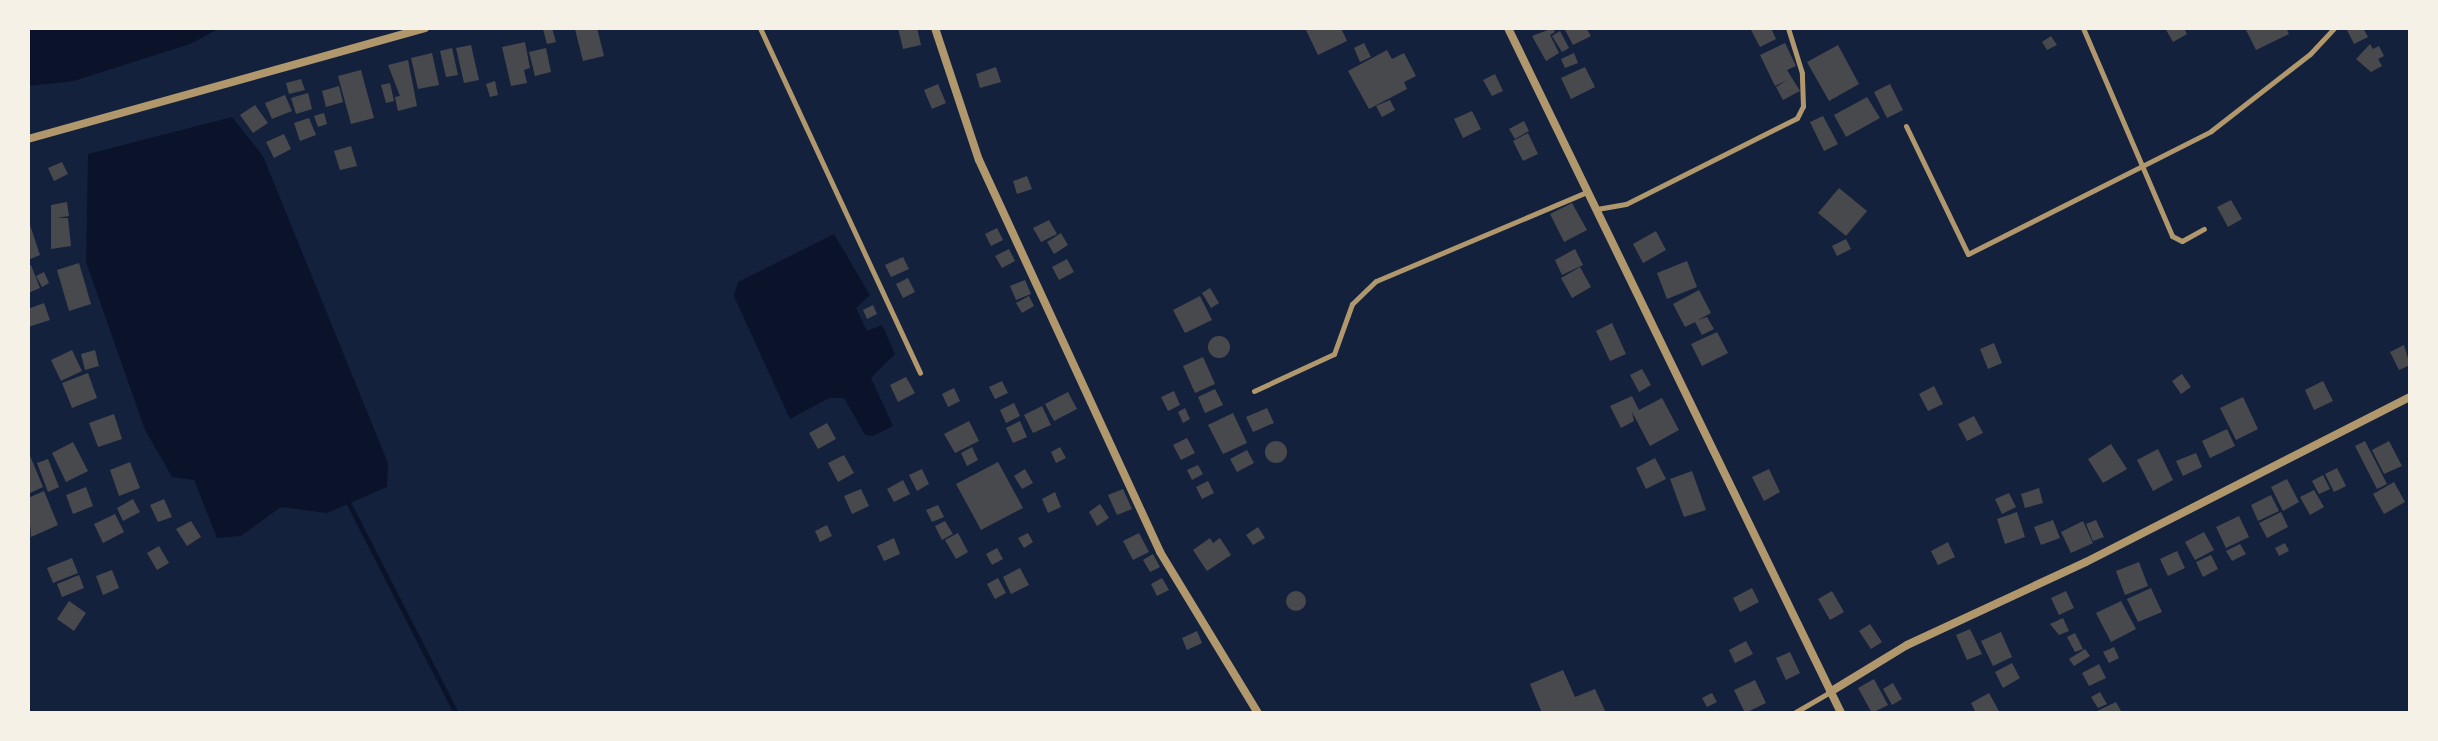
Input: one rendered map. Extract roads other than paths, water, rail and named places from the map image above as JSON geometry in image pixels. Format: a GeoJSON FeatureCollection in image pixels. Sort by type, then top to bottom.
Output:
{"type":"FeatureCollection","features":[{"type":"Feature","properties":{"kind":"street"},"geometry":{"type":"LineString","coordinates":[[28,139],[425,28]]}},
{"type":"Feature","properties":{"kind":"street"},"geometry":{"type":"LineString","coordinates":[[935,28],[979,160],[1160,552],[1258,713]]}},
{"type":"Feature","properties":{"kind":"street"},"geometry":{"type":"LineString","coordinates":[[1508,28],[1841,713]]}},
{"type":"Feature","properties":{"kind":"street"},"geometry":{"type":"LineString","coordinates":[[1830,692],[1907,645],[2086,562],[2410,397]]}},
{"type":"Feature","properties":{"kind":"lane"},"geometry":{"type":"LineString","coordinates":[[760,28],[920,373]]}},
{"type":"Feature","properties":{"kind":"lane"},"geometry":{"type":"LineString","coordinates":[[1597,209],[1626,204],[1797,118],[1803,106],[1802,73],[1788,28]]}},
{"type":"Feature","properties":{"kind":"lane"},"geometry":{"type":"LineString","coordinates":[[2083,28],[2172,236],[2182,241],[2204,229]]}},
{"type":"Feature","properties":{"kind":"lane"},"geometry":{"type":"LineString","coordinates":[[1906,126],[1968,254],[2141,163],[2211,131],[2310,54],[2334,28]]}},
{"type":"Feature","properties":{"kind":"lane"},"geometry":{"type":"LineString","coordinates":[[1254,391],[1334,354],[1352,304],[1376,281],[1588,191]]}},
{"type":"Feature","properties":{"kind":"lane"},"geometry":{"type":"LineString","coordinates":[[1794,713],[1830,692]]}},
{"type":"Feature","properties":{"kind":"water"},"geometry":{"type":"Polygon","coordinates":[[[28,28],[220,28],[190,44],[74,81],[28,86],[28,28]]]}},
{"type":"Feature","properties":{"kind":"water"},"geometry":{"type":"Polygon","coordinates":[[[232,117],[263,156],[388,463],[387,487],[327,513],[281,507],[241,536],[217,538],[194,480],[172,477],[145,430],[86,262],[88,154],[232,117]]]}},
{"type":"Feature","properties":{"kind":"water"},"geometry":{"type":"Polygon","coordinates":[[[834,234],[870,295],[856,308],[867,331],[882,325],[895,354],[871,378],[893,426],[873,436],[865,435],[844,398],[829,398],[790,419],[734,296],[738,282],[834,234]]]}},
{"type":"Feature","properties":{"kind":"waterway"},"geometry":{"type":"LineString","coordinates":[[349,504],[456,713]]}}]}
